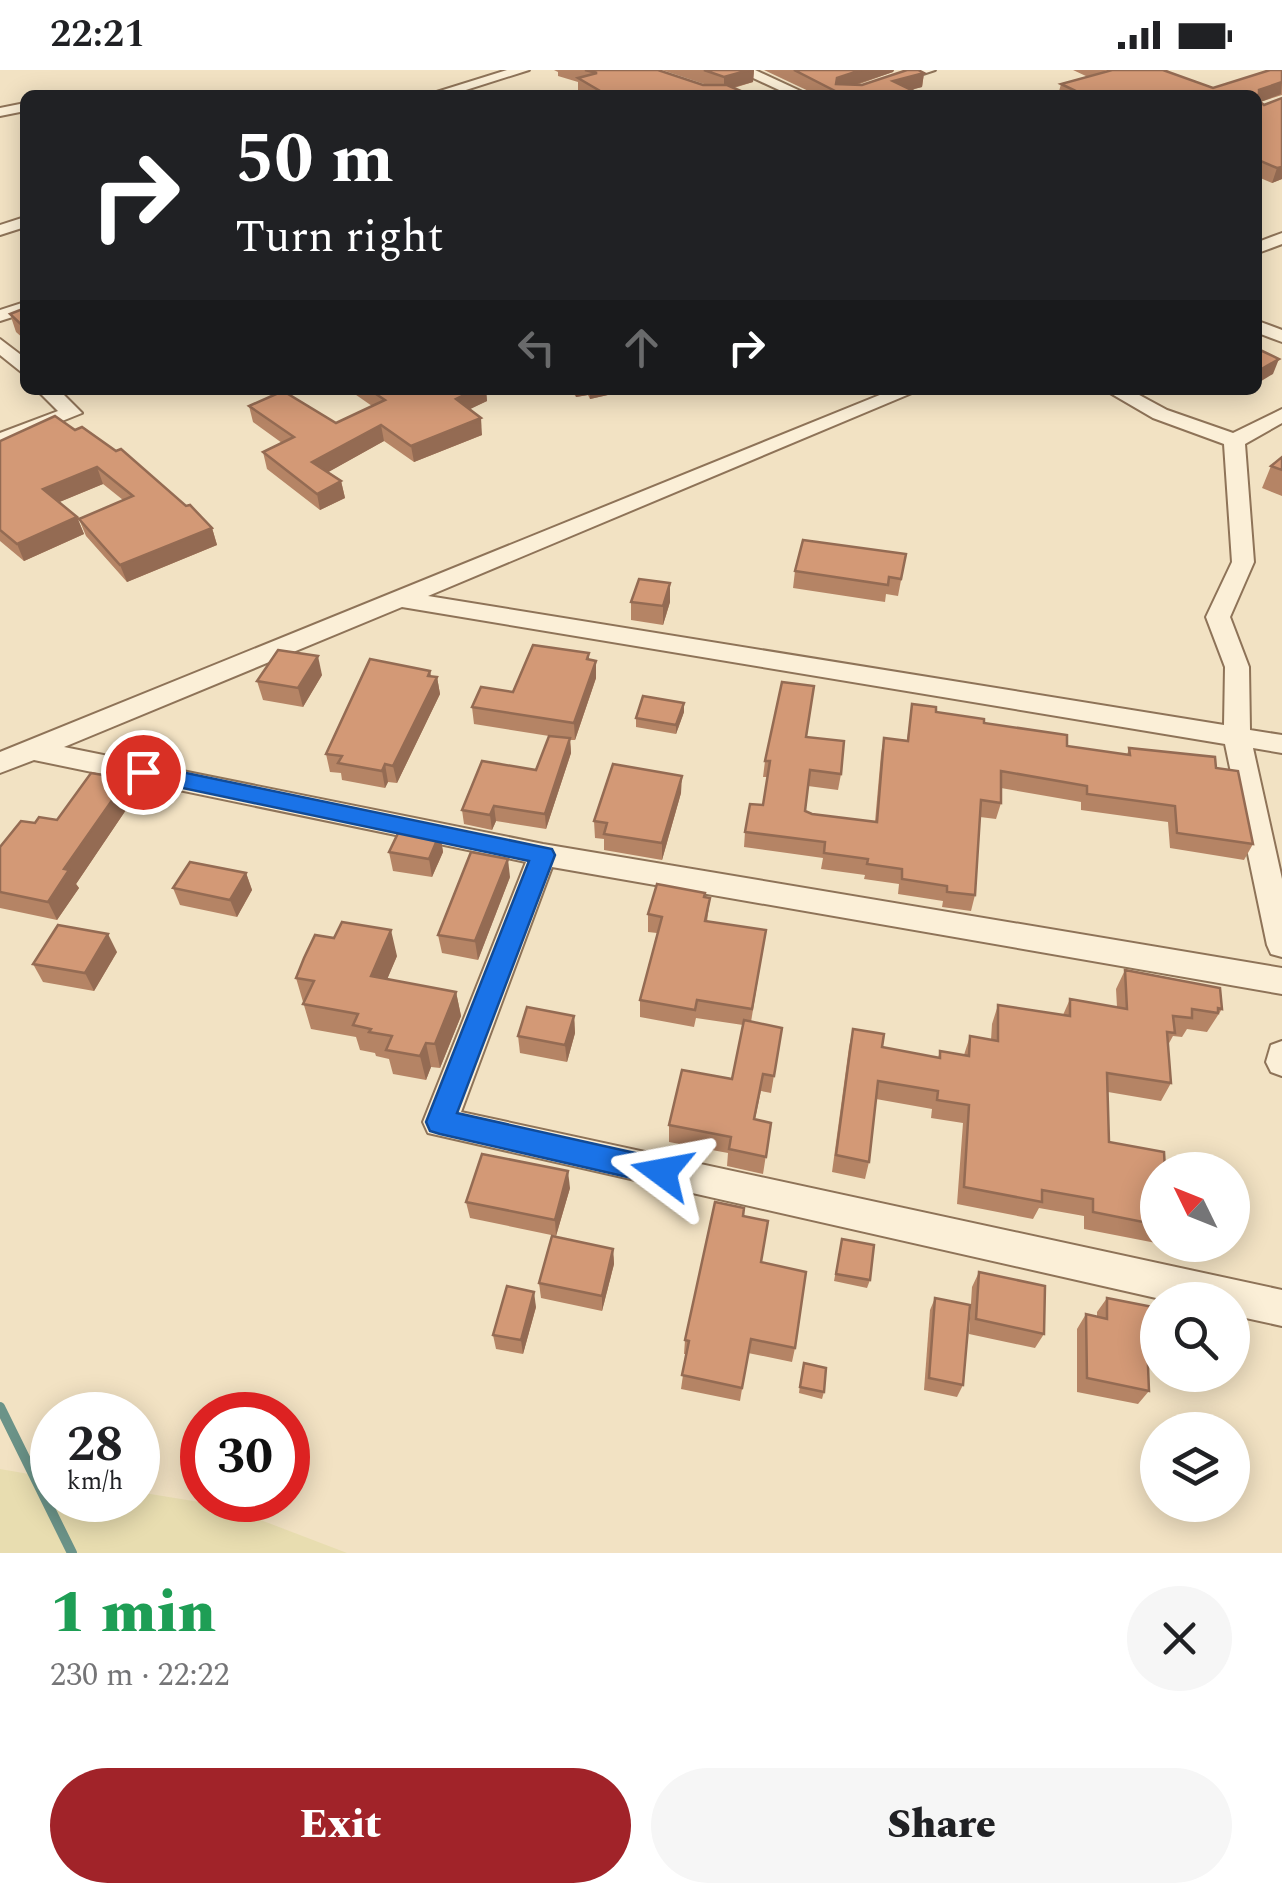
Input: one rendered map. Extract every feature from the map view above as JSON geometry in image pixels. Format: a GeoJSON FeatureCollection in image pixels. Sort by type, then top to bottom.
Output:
{"type":"FeatureCollection","features":[{"type":"Feature","properties":{"kind":"street"},"geometry":{"type":"LineString","coordinates":[[452,90],[522,70]]}},
{"type":"Feature","properties":{"kind":"street"},"geometry":{"type":"LineString","coordinates":[[743,70],[790,90]]}},
{"type":"Feature","properties":{"kind":"street"},"geometry":{"type":"LineString","coordinates":[[861,90],[928,70]]}},
{"type":"Feature","properties":{"kind":"street"},"geometry":{"type":"LineString","coordinates":[[0,346],[20,364]]}},
{"type":"Feature","properties":{"kind":"street"},"geometry":{"type":"LineString","coordinates":[[0,440],[72,413],[52,395]]}},
{"type":"Feature","properties":{"kind":"street"},"geometry":{"type":"LineString","coordinates":[[0,763],[897,395]]}},
{"type":"Feature","properties":{"kind":"street"},"geometry":{"type":"LineString","coordinates":[[1124,395],[1160,414],[1234,441],[1282,415]]}},
{"type":"Feature","properties":{"kind":"street"},"geometry":{"type":"LineString","coordinates":[[1234,441],[1244,562],[1218,617],[1237,667],[1237,737],[1282,945]]}},
{"type":"Feature","properties":{"kind":"street"},"geometry":{"type":"LineString","coordinates":[[403,600],[1282,744]]}},
{"type":"Feature","properties":{"kind":"street"},"geometry":{"type":"LineString","coordinates":[[34,750],[543,855],[1282,981]]}},
{"type":"Feature","properties":{"kind":"street"},"geometry":{"type":"LineString","coordinates":[[543,855],[440,1122],[1282,1308]]}},
{"type":"Feature","properties":{"kind":"shaded area"},"geometry":{"type":"Polygon","coordinates":[[[0,1469],[30,1474],[30,1522],[160,1522],[160,1496],[180,1499],[180,1522],[266,1522],[347,1553],[0,1553],[0,1469]]]}},
{"type":"Feature","properties":{"kind":"building"},"geometry":{"type":"Polygon","coordinates":[[[585,70],[658,70],[703,85],[727,85],[738,90],[598,90],[578,78],[597,73],[585,70]]]}},
{"type":"Feature","properties":{"kind":"building"},"geometry":{"type":"Polygon","coordinates":[[[704,70],[749,70],[724,77],[704,70]]]}},
{"type":"Feature","properties":{"kind":"building"},"geometry":{"type":"Polygon","coordinates":[[[794,70],[861,70],[837,78],[836,84],[862,85],[907,70],[924,73],[893,81],[912,90],[833,90],[794,70]]]}},
{"type":"Feature","properties":{"kind":"building"},"geometry":{"type":"Polygon","coordinates":[[[1163,70],[1213,88],[1270,70],[1282,70],[1282,82],[1259,90],[1074,90],[1061,84],[1109,71],[1163,70]]]}},
{"type":"Feature","properties":{"kind":"building"},"geometry":{"type":"Polygon","coordinates":[[[1282,98],[1282,167],[1262,162],[1262,103],[1282,98]]]}},
{"type":"Feature","properties":{"kind":"building"},"geometry":{"type":"Polygon","coordinates":[[[20,310],[20,323],[10,314],[20,310]]]}},
{"type":"Feature","properties":{"kind":"building"},"geometry":{"type":"Polygon","coordinates":[[[1262,351],[1279,359],[1262,369],[1262,351]]]}},
{"type":"Feature","properties":{"kind":"building"},"geometry":{"type":"Polygon","coordinates":[[[274,395],[290,395],[336,423],[385,400],[378,395],[464,395],[456,399],[481,418],[411,446],[381,425],[312,462],[341,481],[317,494],[263,452],[294,437],[249,406],[274,395]]]}},
{"type":"Feature","properties":{"kind":"building"},"geometry":{"type":"Polygon","coordinates":[[[55,416],[75,430],[82,427],[116,451],[121,449],[212,528],[120,565],[79,519],[133,496],[97,467],[43,489],[77,517],[17,544],[0,530],[0,441],[55,416]]]}},
{"type":"Feature","properties":{"kind":"building"},"geometry":{"type":"Polygon","coordinates":[[[1282,457],[1282,470],[1271,466],[1282,457]]]}},
{"type":"Feature","properties":{"kind":"building"},"geometry":{"type":"Polygon","coordinates":[[[803,540],[906,554],[901,579],[889,577],[888,585],[795,571],[803,540]]]}},
{"type":"Feature","properties":{"kind":"building"},"geometry":{"type":"Polygon","coordinates":[[[639,579],[670,583],[663,606],[631,602],[639,579]]]}},
{"type":"Feature","properties":{"kind":"building"},"geometry":{"type":"Polygon","coordinates":[[[533,645],[589,653],[587,659],[596,661],[574,723],[472,707],[481,687],[513,692],[533,645]]]}},
{"type":"Feature","properties":{"kind":"building"},"geometry":{"type":"Polygon","coordinates":[[[278,650],[318,656],[298,688],[257,681],[278,650]]]}},
{"type":"Feature","properties":{"kind":"building"},"geometry":{"type":"Polygon","coordinates":[[[370,659],[430,671],[428,676],[437,677],[393,766],[385,764],[382,771],[338,763],[342,756],[326,754],[370,659]]]}},
{"type":"Feature","properties":{"kind":"building"},"geometry":{"type":"Polygon","coordinates":[[[782,682],[814,686],[806,737],[844,741],[841,774],[810,770],[805,811],[812,814],[877,822],[884,738],[908,741],[912,704],[984,719],[984,723],[1067,735],[1067,746],[1130,755],[1129,748],[1215,757],[1216,768],[1238,771],[1253,844],[1177,833],[1175,806],[1087,794],[1087,786],[1001,771],[1001,803],[981,800],[975,895],[947,892],[947,886],[902,879],[902,869],[867,864],[868,859],[824,853],[825,842],[745,832],[750,804],[763,805],[770,761],[765,761],[782,682]]]}},
{"type":"Feature","properties":{"kind":"building"},"geometry":{"type":"Polygon","coordinates":[[[643,696],[684,703],[676,725],[636,718],[643,696]]]}},
{"type":"Feature","properties":{"kind":"building"},"geometry":{"type":"Polygon","coordinates":[[[549,736],[570,738],[545,814],[494,806],[490,815],[462,810],[482,761],[536,770],[549,736]]]}},
{"type":"Feature","properties":{"kind":"building"},"geometry":{"type":"Polygon","coordinates":[[[613,764],[682,776],[662,843],[604,834],[607,823],[594,821],[613,764]]]}},
{"type":"Feature","properties":{"kind":"building"},"geometry":{"type":"Polygon","coordinates":[[[91,773],[127,779],[64,869],[69,870],[48,902],[0,892],[0,847],[21,821],[35,823],[39,817],[57,820],[91,773]]]}},
{"type":"Feature","properties":{"kind":"building"},"geometry":{"type":"Polygon","coordinates":[[[401,827],[440,833],[429,859],[389,852],[401,827]]]}},
{"type":"Feature","properties":{"kind":"building"},"geometry":{"type":"Polygon","coordinates":[[[471,852],[508,859],[475,941],[438,935],[471,852]]]}},
{"type":"Feature","properties":{"kind":"building"},"geometry":{"type":"Polygon","coordinates":[[[190,862],[246,873],[230,900],[173,888],[190,862]]]}},
{"type":"Feature","properties":{"kind":"building"},"geometry":{"type":"Polygon","coordinates":[[[657,884],[705,893],[704,897],[710,898],[705,921],[766,930],[752,1009],[697,1000],[695,1010],[640,1000],[662,917],[648,914],[657,884]]]}},
{"type":"Feature","properties":{"kind":"building"},"geometry":{"type":"Polygon","coordinates":[[[342,922],[391,930],[371,976],[456,992],[435,1044],[426,1043],[420,1056],[386,1050],[392,1036],[353,1025],[358,1014],[303,1004],[314,981],[296,978],[304,958],[315,935],[334,938],[342,922]]]}},
{"type":"Feature","properties":{"kind":"building"},"geometry":{"type":"Polygon","coordinates":[[[58,925],[108,934],[85,973],[33,964],[58,925]]]}},
{"type":"Feature","properties":{"kind":"building"},"geometry":{"type":"Polygon","coordinates":[[[1125,970],[1220,988],[1222,1009],[1218,1008],[1218,1013],[1192,1009],[1192,1018],[1173,1016],[1175,1033],[1167,1032],[1171,1083],[1107,1073],[1109,1142],[1164,1152],[1140,1152],[1140,1221],[1093,1212],[1093,1199],[1042,1190],[1042,1202],[964,1187],[969,1105],[937,1100],[938,1091],[878,1081],[869,1162],[836,1155],[853,1029],[884,1034],[882,1047],[940,1058],[940,1051],[969,1056],[970,1036],[998,1041],[998,1005],[1070,1016],[1070,999],[1127,1009],[1125,970]]]}},
{"type":"Feature","properties":{"kind":"building"},"geometry":{"type":"Polygon","coordinates":[[[527,1007],[574,1016],[565,1045],[518,1036],[527,1007]]]}},
{"type":"Feature","properties":{"kind":"building"},"geometry":{"type":"Polygon","coordinates":[[[744,1020],[782,1028],[774,1076],[763,1074],[754,1119],[771,1123],[766,1157],[729,1149],[731,1137],[669,1125],[682,1070],[732,1079],[744,1020]]]}},
{"type":"Feature","properties":{"kind":"building"},"geometry":{"type":"Polygon","coordinates":[[[482,1154],[568,1171],[555,1220],[466,1202],[482,1154]]]}},
{"type":"Feature","properties":{"kind":"building"},"geometry":{"type":"Polygon","coordinates":[[[715,1202],[744,1208],[743,1216],[768,1221],[761,1262],[806,1272],[795,1348],[751,1339],[742,1388],[682,1375],[689,1341],[685,1340],[715,1202]]]}},
{"type":"Feature","properties":{"kind":"building"},"geometry":{"type":"Polygon","coordinates":[[[552,1236],[613,1249],[602,1296],[539,1283],[552,1236]]]}},
{"type":"Feature","properties":{"kind":"building"},"geometry":{"type":"Polygon","coordinates":[[[842,1239],[874,1245],[870,1280],[836,1274],[842,1239]]]}},
{"type":"Feature","properties":{"kind":"building"},"geometry":{"type":"Polygon","coordinates":[[[979,1272],[1045,1286],[1044,1334],[976,1319],[979,1272]]]}},
{"type":"Feature","properties":{"kind":"building"},"geometry":{"type":"Polygon","coordinates":[[[507,1286],[534,1292],[521,1340],[493,1335],[507,1286]]]}},
{"type":"Feature","properties":{"kind":"building"},"geometry":{"type":"Polygon","coordinates":[[[935,1298],[970,1305],[963,1385],[929,1378],[935,1298]]]}},
{"type":"Feature","properties":{"kind":"building"},"geometry":{"type":"Polygon","coordinates":[[[1107,1298],[1140,1304],[1140,1389],[1087,1378],[1086,1314],[1107,1319],[1107,1298]]]}},
{"type":"Feature","properties":{"kind":"building"},"geometry":{"type":"Polygon","coordinates":[[[804,1363],[826,1368],[824,1392],[800,1387],[804,1363]]]}},
{"type":"Feature","properties":{"kind":"waterway"},"geometry":{"type":"LineString","coordinates":[[0,1407],[72,1553]]}},
{"type":"Feature","properties":{"kind":"route"},"geometry":{"type":"LineString","coordinates":[[143,772],[543,855],[440,1122],[662,1172]]}}]}
